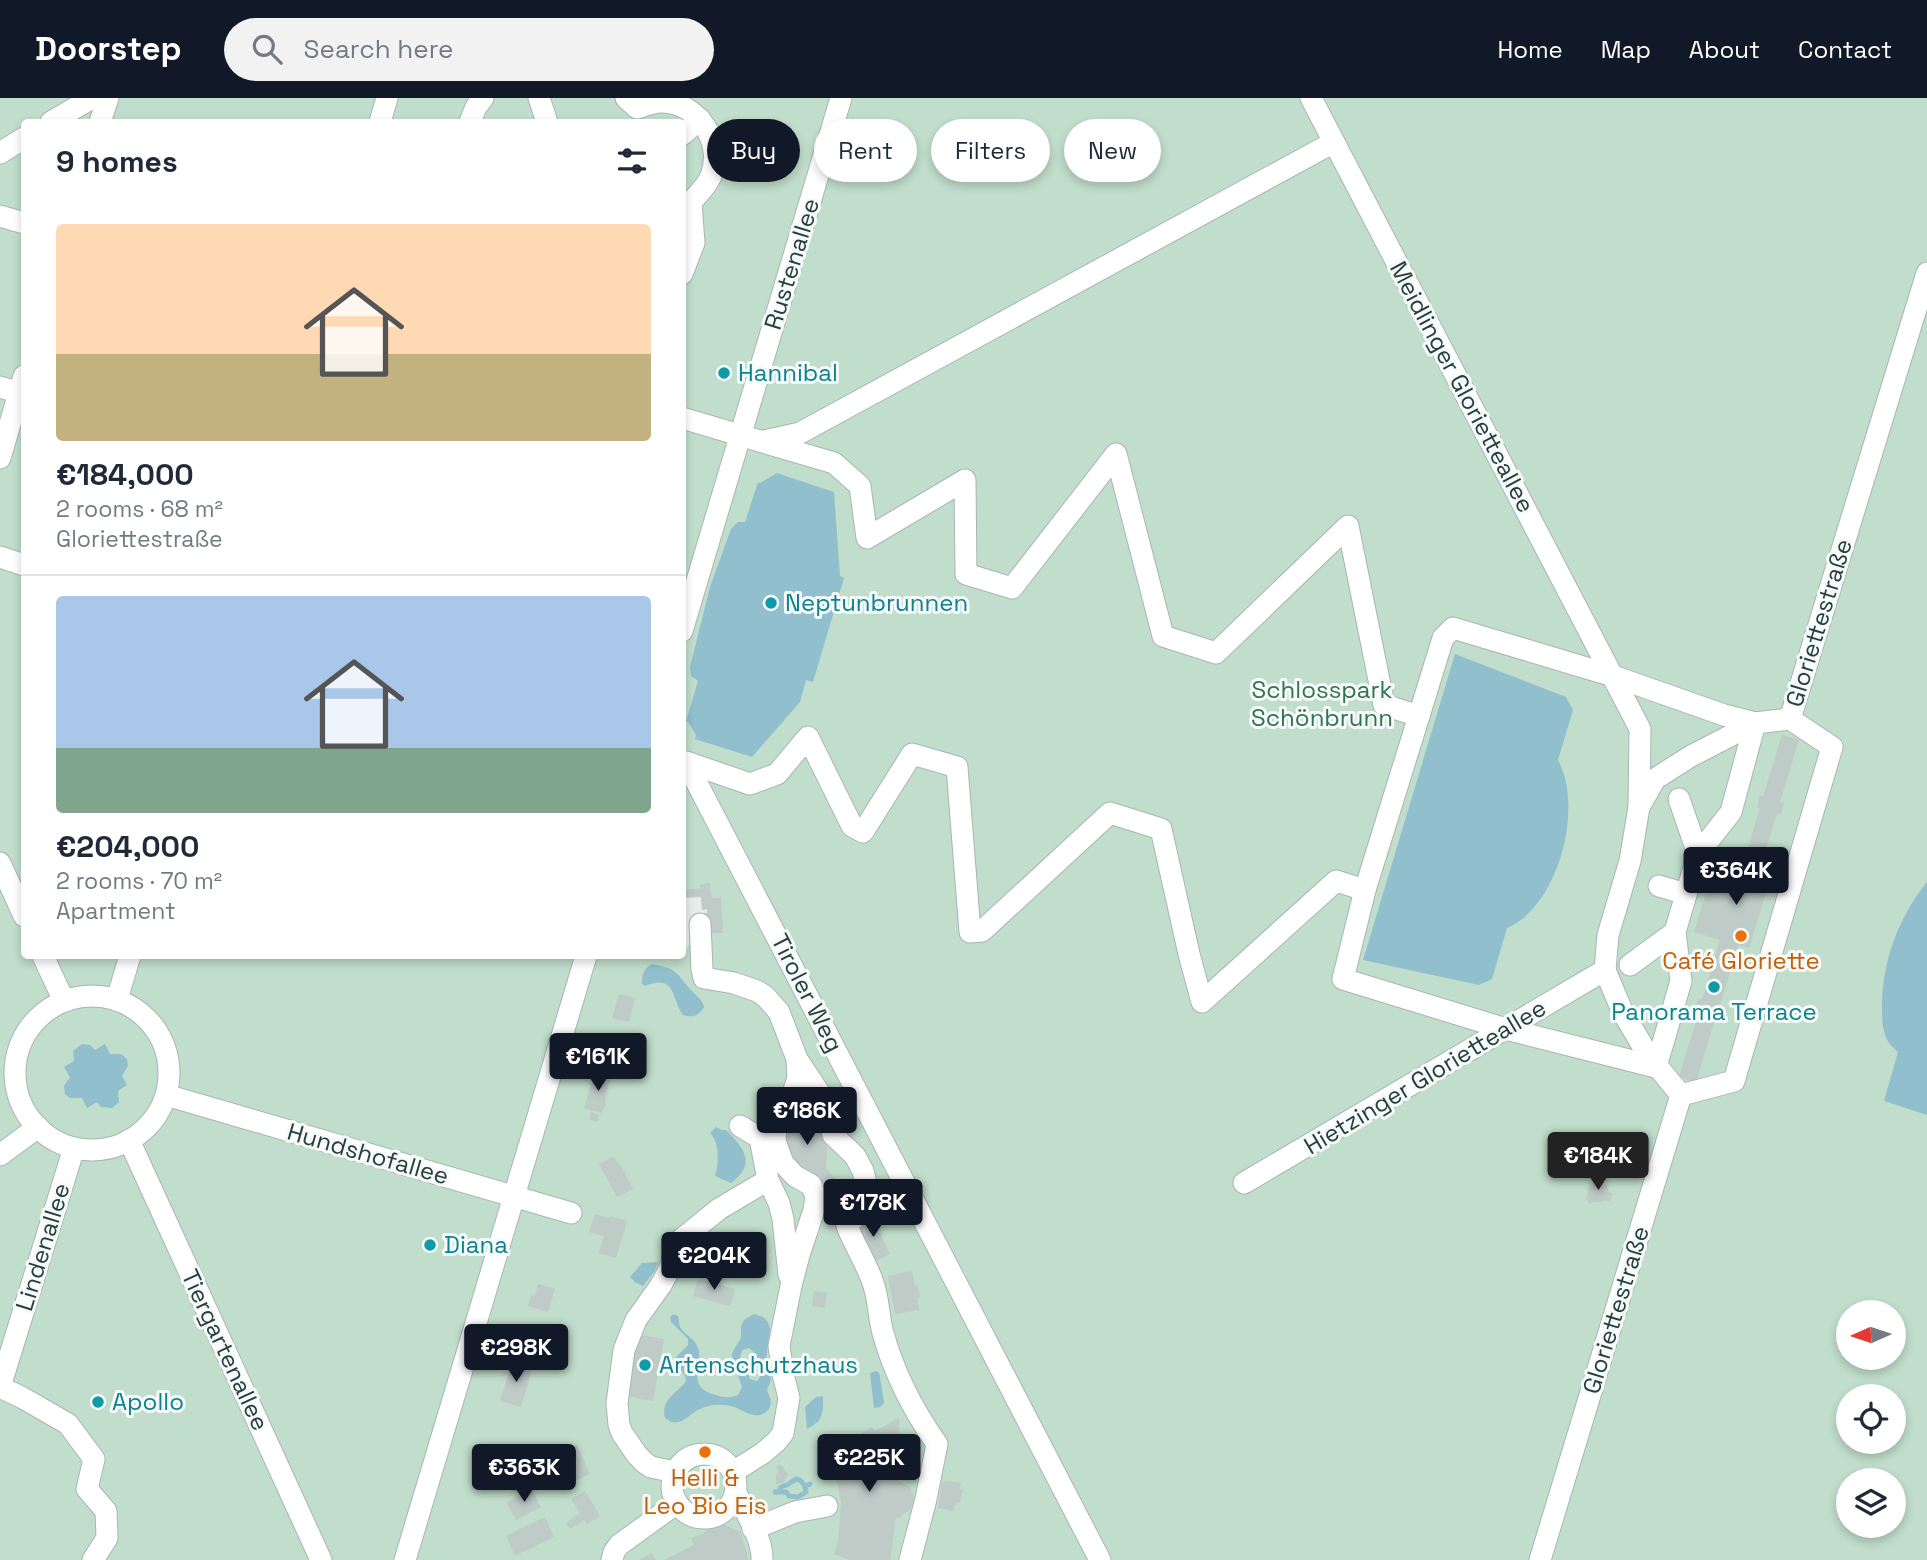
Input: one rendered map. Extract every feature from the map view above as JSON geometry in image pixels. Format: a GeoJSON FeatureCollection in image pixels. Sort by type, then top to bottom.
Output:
{"type":"FeatureCollection","features":[{"type":"Feature","properties":{"kind":"street"},"geometry":{"type":"LineString","coordinates":[[56,119],[92,98]]}},
{"type":"Feature","properties":{"kind":"street"},"geometry":{"type":"LineString","coordinates":[[101,119],[108,98]]}},
{"type":"Feature","properties":{"kind":"street"},"geometry":{"type":"LineString","coordinates":[[381,119],[387,98]]}},
{"type":"Feature","properties":{"kind":"street"},"geometry":{"type":"LineString","coordinates":[[471,119],[483,98]]}},
{"type":"Feature","properties":{"kind":"street"},"geometry":{"type":"LineString","coordinates":[[539,98],[546,119]]}},
{"type":"Feature","properties":{"kind":"street"},"geometry":{"type":"LineString","coordinates":[[626,98],[637,108],[655,102],[675,103],[689,109],[711,135],[714,163],[710,177],[691,202],[688,225],[694,243],[686,264]]}},
{"type":"Feature","properties":{"kind":"street","name":"Rustenallee"},"geometry":{"type":"LineString","coordinates":[[688,595],[741,436],[841,98]]}},
{"type":"Feature","properties":{"kind":"street","name":"Meidlinger Glorietteallee"},"geometry":{"type":"LineString","coordinates":[[1311,98],[1640,729],[1639,807]]}},
{"type":"Feature","properties":{"kind":"street"},"geometry":{"type":"LineString","coordinates":[[686,131],[700,119]]}},
{"type":"Feature","properties":{"kind":"street"},"geometry":{"type":"LineString","coordinates":[[0,153],[21,140]]}},
{"type":"Feature","properties":{"kind":"street"},"geometry":{"type":"LineString","coordinates":[[762,442],[800,433],[1334,142]]}},
{"type":"Feature","properties":{"kind":"street"},"geometry":{"type":"LineString","coordinates":[[0,216],[21,222]]}},
{"type":"Feature","properties":{"kind":"street","name":"Gloriettestraße"},"geometry":{"type":"LineString","coordinates":[[1540,1560],[1681,1095],[1734,1081],[1832,747],[1790,719],[1927,273]]}},
{"type":"Feature","properties":{"kind":"street"},"geometry":{"type":"LineString","coordinates":[[0,458],[17,388]]}},
{"type":"Feature","properties":{"kind":"street"},"geometry":{"type":"LineString","coordinates":[[686,419],[834,463],[860,486],[867,538],[965,480],[966,574],[1012,588],[1116,454],[1163,636],[1216,653],[1349,526],[1384,705],[1419,716]]}},
{"type":"Feature","properties":{"kind":"street"},"geometry":{"type":"LineString","coordinates":[[0,558],[21,564]]}},
{"type":"Feature","properties":{"kind":"street"},"geometry":{"type":"LineString","coordinates":[[1656,1067],[1506,1029],[1343,979],[1365,890],[1443,638],[1453,628],[1613,676],[1724,715],[1755,723]]}},
{"type":"Feature","properties":{"kind":"street"},"geometry":{"type":"LineString","coordinates":[[1681,1095],[1656,1067],[1623,1013],[1608,935],[1626,876],[1639,807],[1656,779],[1691,756],[1755,723],[1790,719]]}},
{"type":"Feature","properties":{"kind":"street","name":"Gloriettestraße"},"geometry":{"type":"LineString","coordinates":[[1656,1067],[1681,981],[1675,932],[1698,853],[1731,812],[1755,723]]}},
{"type":"Feature","properties":{"kind":"street","name":"Tiroler Weg"},"geometry":{"type":"LineString","coordinates":[[1100,1560],[687,762],[750,784],[777,774],[808,737],[852,826],[863,832],[912,754],[957,767],[970,932],[982,931],[1110,813],[1161,828],[1202,1002],[1336,881],[1365,890]]}},
{"type":"Feature","properties":{"kind":"street"},"geometry":{"type":"LineString","coordinates":[[1670,770],[1698,853]]}},
{"type":"Feature","properties":{"kind":"street"},"geometry":{"type":"LineString","coordinates":[[0,863],[21,909]]}},
{"type":"Feature","properties":{"kind":"street"},"geometry":{"type":"LineString","coordinates":[[1626,876],[1686,894]]}},
{"type":"Feature","properties":{"kind":"street"},"geometry":{"type":"LineString","coordinates":[[699,924],[704,978],[747,986],[765,996],[779,1012],[792,1042],[797,1059],[798,1078],[780,1115],[775,1141],[783,1163],[795,1176],[811,1185],[816,1196],[791,1286],[779,1346],[789,1398],[783,1433],[735,1483],[731,1503],[715,1516],[704,1518],[684,1511],[677,1503],[672,1482],[681,1464],[699,1454],[710,1454],[727,1464],[735,1483],[753,1529],[762,1560]]}},
{"type":"Feature","properties":{"kind":"street","name":"Hietzinger Glorietteallee"},"geometry":{"type":"LineString","coordinates":[[1244,1183],[1506,1029],[1617,972],[1675,932]]}},
{"type":"Feature","properties":{"kind":"street"},"geometry":{"type":"LineString","coordinates":[[44,959],[64,1001]]}},
{"type":"Feature","properties":{"kind":"street"},"geometry":{"type":"LineString","coordinates":[[117,999],[129,959]]}},
{"type":"Feature","properties":{"kind":"street"},"geometry":{"type":"LineString","coordinates":[[405,1560],[585,959]]}},
{"type":"Feature","properties":{"kind":"street"},"geometry":{"type":"LineString","coordinates":[[80,996],[117,999],[140,1012],[156,1029],[165,1048],[169,1074],[166,1095],[152,1122],[129,1140],[113,1147],[96,1150],[74,1148],[51,1138],[38,1127],[22,1103],[9,1050],[36,1020],[64,1001],[80,996]]}},
{"type":"Feature","properties":{"kind":"street"},"geometry":{"type":"LineString","coordinates":[[797,1059],[828,1106],[833,1135],[855,1156],[863,1171],[862,1202],[856,1216],[847,1226],[872,1278],[878,1297],[881,1329],[899,1377],[921,1421],[937,1444],[911,1560]]}},
{"type":"Feature","properties":{"kind":"street","name":"Hundshofallee"},"geometry":{"type":"LineString","coordinates":[[166,1095],[570,1213]]}},
{"type":"Feature","properties":{"kind":"street"},"geometry":{"type":"LineString","coordinates":[[740,1126],[760,1139],[768,1180],[783,1219],[791,1286]]}},
{"type":"Feature","properties":{"kind":"street"},"geometry":{"type":"LineString","coordinates":[[0,1155],[38,1127]]}},
{"type":"Feature","properties":{"kind":"street","name":"Tiergartenallee"},"geometry":{"type":"LineString","coordinates":[[129,1140],[321,1560]]}},
{"type":"Feature","properties":{"kind":"street","name":"Lindenallee"},"geometry":{"type":"LineString","coordinates":[[0,1387],[74,1148]]}},
{"type":"Feature","properties":{"kind":"street"},"geometry":{"type":"LineString","coordinates":[[675,1472],[651,1467],[637,1455],[619,1425],[617,1403],[624,1350],[631,1329],[670,1268],[668,1239],[768,1180]]}},
{"type":"Feature","properties":{"kind":"street"},"geometry":{"type":"LineString","coordinates":[[0,1387],[68,1424],[94,1459],[87,1489],[106,1511],[107,1538],[93,1560]]}},
{"type":"Feature","properties":{"kind":"street"},"geometry":{"type":"LineString","coordinates":[[612,1560],[620,1545],[677,1503]]}},
{"type":"Feature","properties":{"kind":"street"},"geometry":{"type":"LineString","coordinates":[[753,1529],[795,1512],[827,1506]]}},
{"type":"Feature","properties":{"kind":"green space","name":"Schlosspark Schönbrunn"},"geometry":{"type":"Polygon","coordinates":[[[0,98],[1927,98],[1927,1560],[0,1560],[0,98]]]}},
{"type":"Feature","properties":{"kind":"water","name":"Neptunbrunnen"},"geometry":{"type":"Polygon","coordinates":[[[777,473],[834,492],[840,576],[844,578],[813,682],[806,680],[800,702],[752,757],[695,739],[696,735],[686,721],[698,681],[691,676],[690,667],[710,587],[731,529],[738,522],[745,522],[758,482],[777,473]]]}},
{"type":"Feature","properties":{"kind":"water"},"geometry":{"type":"Polygon","coordinates":[[[1455,654],[1566,697],[1573,710],[1558,760],[1565,780],[1568,803],[1562,853],[1553,878],[1541,899],[1525,916],[1507,928],[1492,979],[1479,985],[1363,960],[1455,654]]]}},
{"type":"Feature","properties":{"kind":"water"},"geometry":{"type":"Polygon","coordinates":[[[1927,882],[1927,1115],[1884,1101],[1898,1052],[1884,1033],[1882,1008],[1885,974],[1894,941],[1908,910],[1927,882]]]}},
{"type":"Feature","properties":{"kind":"water"},"geometry":{"type":"Polygon","coordinates":[[[652,964],[668,968],[677,974],[702,1002],[704,1007],[700,1012],[693,1016],[683,1015],[667,985],[642,984],[644,972],[652,964]]]}},
{"type":"Feature","properties":{"kind":"water"},"geometry":{"type":"Polygon","coordinates":[[[82,1044],[90,1045],[95,1050],[105,1044],[110,1054],[121,1054],[127,1059],[128,1066],[122,1076],[127,1085],[118,1091],[119,1102],[112,1108],[101,1107],[97,1102],[87,1108],[82,1098],[70,1098],[65,1094],[64,1086],[70,1077],[64,1067],[74,1061],[73,1051],[82,1044]]]}},
{"type":"Feature","properties":{"kind":"water"},"geometry":{"type":"Polygon","coordinates":[[[716,1127],[726,1130],[745,1156],[744,1169],[731,1183],[715,1176],[718,1153],[716,1142],[710,1133],[716,1127]]]}},
{"type":"Feature","properties":{"kind":"water"},"geometry":{"type":"Polygon","coordinates":[[[658,1262],[643,1286],[630,1277],[642,1263],[658,1262]]]}},
{"type":"Feature","properties":{"kind":"water"},"geometry":{"type":"Polygon","coordinates":[[[673,1314],[678,1316],[682,1330],[697,1345],[697,1375],[701,1387],[727,1397],[738,1395],[742,1387],[732,1356],[741,1338],[741,1326],[744,1320],[754,1314],[763,1317],[770,1329],[766,1360],[771,1380],[767,1390],[771,1403],[767,1411],[754,1415],[731,1406],[714,1405],[702,1408],[682,1421],[671,1422],[665,1418],[667,1401],[686,1381],[675,1358],[688,1345],[688,1339],[671,1322],[670,1317],[673,1314]],[[742,1350],[740,1357],[750,1379],[757,1381],[760,1377],[759,1369],[752,1350],[742,1350]]]}},
{"type":"Feature","properties":{"kind":"water"},"geometry":{"type":"Polygon","coordinates":[[[870,1373],[879,1373],[884,1403],[874,1408],[870,1373]]]}},
{"type":"Feature","properties":{"kind":"water"},"geometry":{"type":"Polygon","coordinates":[[[823,1396],[821,1416],[817,1423],[807,1429],[805,1407],[816,1397],[823,1396]]]}},
{"type":"Feature","properties":{"kind":"building"},"geometry":{"type":"Polygon","coordinates":[[[1782,735],[1799,740],[1780,802],[1784,803],[1781,814],[1777,813],[1759,873],[1771,877],[1749,948],[1738,945],[1719,1017],[1716,1016],[1696,1082],[1679,1077],[1699,1011],[1695,1010],[1698,999],[1702,1000],[1720,940],[1694,932],[1716,860],[1742,868],[1760,808],[1757,807],[1760,795],[1763,797],[1782,735]]]}},
{"type":"Feature","properties":{"kind":"building"},"geometry":{"type":"Polygon","coordinates":[[[710,883],[712,898],[721,897],[723,933],[706,934],[704,913],[707,913],[707,909],[702,910],[701,897],[686,898],[686,890],[700,888],[700,885],[710,883]]]}},
{"type":"Feature","properties":{"kind":"building"},"geometry":{"type":"Polygon","coordinates":[[[619,994],[635,998],[629,1022],[612,1018],[619,994]]]}},
{"type":"Feature","properties":{"kind":"building"},"geometry":{"type":"Polygon","coordinates":[[[595,1072],[611,1076],[606,1104],[601,1113],[584,1108],[595,1072]]]}},
{"type":"Feature","properties":{"kind":"building"},"geometry":{"type":"Polygon","coordinates":[[[804,1074],[828,1124],[826,1168],[838,1182],[826,1192],[825,1214],[811,1209],[812,1203],[774,1152],[804,1074]]]}},
{"type":"Feature","properties":{"kind":"building"},"geometry":{"type":"Polygon","coordinates":[[[591,1112],[599,1115],[597,1122],[589,1119],[591,1112]]]}},
{"type":"Feature","properties":{"kind":"building"},"geometry":{"type":"Polygon","coordinates":[[[613,1157],[622,1167],[633,1189],[617,1197],[599,1164],[613,1157]]]}},
{"type":"Feature","properties":{"kind":"building"},"geometry":{"type":"Polygon","coordinates":[[[1600,1178],[1601,1182],[1607,1185],[1609,1193],[1613,1193],[1609,1202],[1606,1200],[1590,1204],[1585,1197],[1588,1195],[1588,1188],[1593,1183],[1592,1179],[1600,1178]]]}},
{"type":"Feature","properties":{"kind":"building"},"geometry":{"type":"Polygon","coordinates":[[[595,1214],[627,1221],[616,1258],[599,1253],[604,1236],[589,1232],[595,1214]]]}},
{"type":"Feature","properties":{"kind":"building"},"geometry":{"type":"Polygon","coordinates":[[[872,1217],[890,1254],[875,1261],[857,1227],[872,1217]]]}},
{"type":"Feature","properties":{"kind":"building"},"geometry":{"type":"Polygon","coordinates":[[[912,1271],[920,1297],[917,1298],[919,1310],[895,1314],[888,1276],[912,1271]]]}},
{"type":"Feature","properties":{"kind":"building"},"geometry":{"type":"Polygon","coordinates":[[[698,1279],[735,1289],[730,1306],[693,1296],[698,1279]]]}},
{"type":"Feature","properties":{"kind":"building"},"geometry":{"type":"Polygon","coordinates":[[[538,1284],[555,1289],[548,1312],[528,1306],[531,1295],[535,1296],[538,1284]]]}},
{"type":"Feature","properties":{"kind":"building"},"geometry":{"type":"Polygon","coordinates":[[[814,1291],[827,1293],[825,1308],[812,1306],[814,1291]]]}},
{"type":"Feature","properties":{"kind":"building","name":"Artenschutzhaus"},"geometry":{"type":"Polygon","coordinates":[[[636,1334],[664,1339],[653,1401],[625,1396],[636,1334]]]}},
{"type":"Feature","properties":{"kind":"building"},"geometry":{"type":"Polygon","coordinates":[[[512,1361],[533,1367],[521,1407],[500,1401],[512,1361]]]}},
{"type":"Feature","properties":{"kind":"building"},"geometry":{"type":"Polygon","coordinates":[[[899,1418],[899,1456],[893,1457],[895,1465],[889,1466],[892,1479],[898,1478],[898,1481],[910,1487],[914,1502],[909,1511],[901,1515],[901,1518],[896,1518],[890,1560],[850,1560],[834,1554],[838,1541],[841,1503],[836,1476],[826,1454],[872,1427],[875,1431],[899,1418]]]}},
{"type":"Feature","properties":{"kind":"building"},"geometry":{"type":"Polygon","coordinates":[[[577,1445],[590,1474],[575,1481],[561,1452],[577,1445]]]}},
{"type":"Feature","properties":{"kind":"building"},"geometry":{"type":"Polygon","coordinates":[[[903,1457],[918,1467],[913,1473],[920,1477],[916,1483],[903,1473],[907,1468],[899,1463],[903,1457]]]}},
{"type":"Feature","properties":{"kind":"building"},"geometry":{"type":"Polygon","coordinates":[[[780,1464],[788,1474],[785,1483],[776,1484],[776,1474],[779,1471],[776,1467],[780,1464]]]}},
{"type":"Feature","properties":{"kind":"building"},"geometry":{"type":"Polygon","coordinates":[[[942,1482],[961,1483],[959,1489],[963,1490],[960,1502],[956,1503],[953,1511],[938,1508],[942,1482]]]}},
{"type":"Feature","properties":{"kind":"building"},"geometry":{"type":"Polygon","coordinates":[[[532,1489],[541,1507],[516,1520],[506,1502],[532,1489]]]}},
{"type":"Feature","properties":{"kind":"building"},"geometry":{"type":"Polygon","coordinates":[[[585,1491],[600,1516],[587,1524],[584,1520],[570,1529],[566,1523],[580,1513],[571,1499],[585,1491]]]}},
{"type":"Feature","properties":{"kind":"building"},"geometry":{"type":"Polygon","coordinates":[[[720,1516],[723,1524],[740,1532],[748,1560],[664,1560],[694,1545],[691,1538],[708,1529],[705,1521],[720,1516]]]}},
{"type":"Feature","properties":{"kind":"building"},"geometry":{"type":"Polygon","coordinates":[[[545,1517],[554,1537],[515,1556],[506,1536],[545,1517]]]}},
{"type":"Feature","properties":{"kind":"building"},"geometry":{"type":"Polygon","coordinates":[[[651,1553],[656,1560],[639,1560],[646,1556],[651,1553]]]}},
{"type":"Feature","properties":{"kind":"waterway"},"geometry":{"type":"LineString","coordinates":[[779,1491],[781,1487],[796,1479],[805,1486]]}},
{"type":"Feature","properties":{"kind":"waterway"},"geometry":{"type":"LineString","coordinates":[[775,1492],[786,1492],[789,1496],[798,1497],[806,1492],[805,1486],[810,1484]]}},
{"type":"Feature","properties":{"kind":"place","name":"Hannibal"},"geometry":{"type":"Point","coordinates":[724,373]}},
{"type":"Feature","properties":{"kind":"place","name":"Neptunbrunnen"},"geometry":{"type":"Point","coordinates":[771,603]}},
{"type":"Feature","properties":{"kind":"place","name":"Café Gloriette"},"geometry":{"type":"Point","coordinates":[1741,936]}},
{"type":"Feature","properties":{"kind":"place","name":"Panorama Terrace"},"geometry":{"type":"Point","coordinates":[1714,987]}},
{"type":"Feature","properties":{"kind":"place","name":"Diana"},"geometry":{"type":"Point","coordinates":[430,1245]}},
{"type":"Feature","properties":{"kind":"place","name":"Artenschutzhaus"},"geometry":{"type":"Point","coordinates":[645,1365]}},
{"type":"Feature","properties":{"kind":"place","name":"Apollo"},"geometry":{"type":"Point","coordinates":[98,1402]}},
{"type":"Feature","properties":{"kind":"place","name":"Helli & Leo Bio Eis"},"geometry":{"type":"Point","coordinates":[705,1452]}}]}
